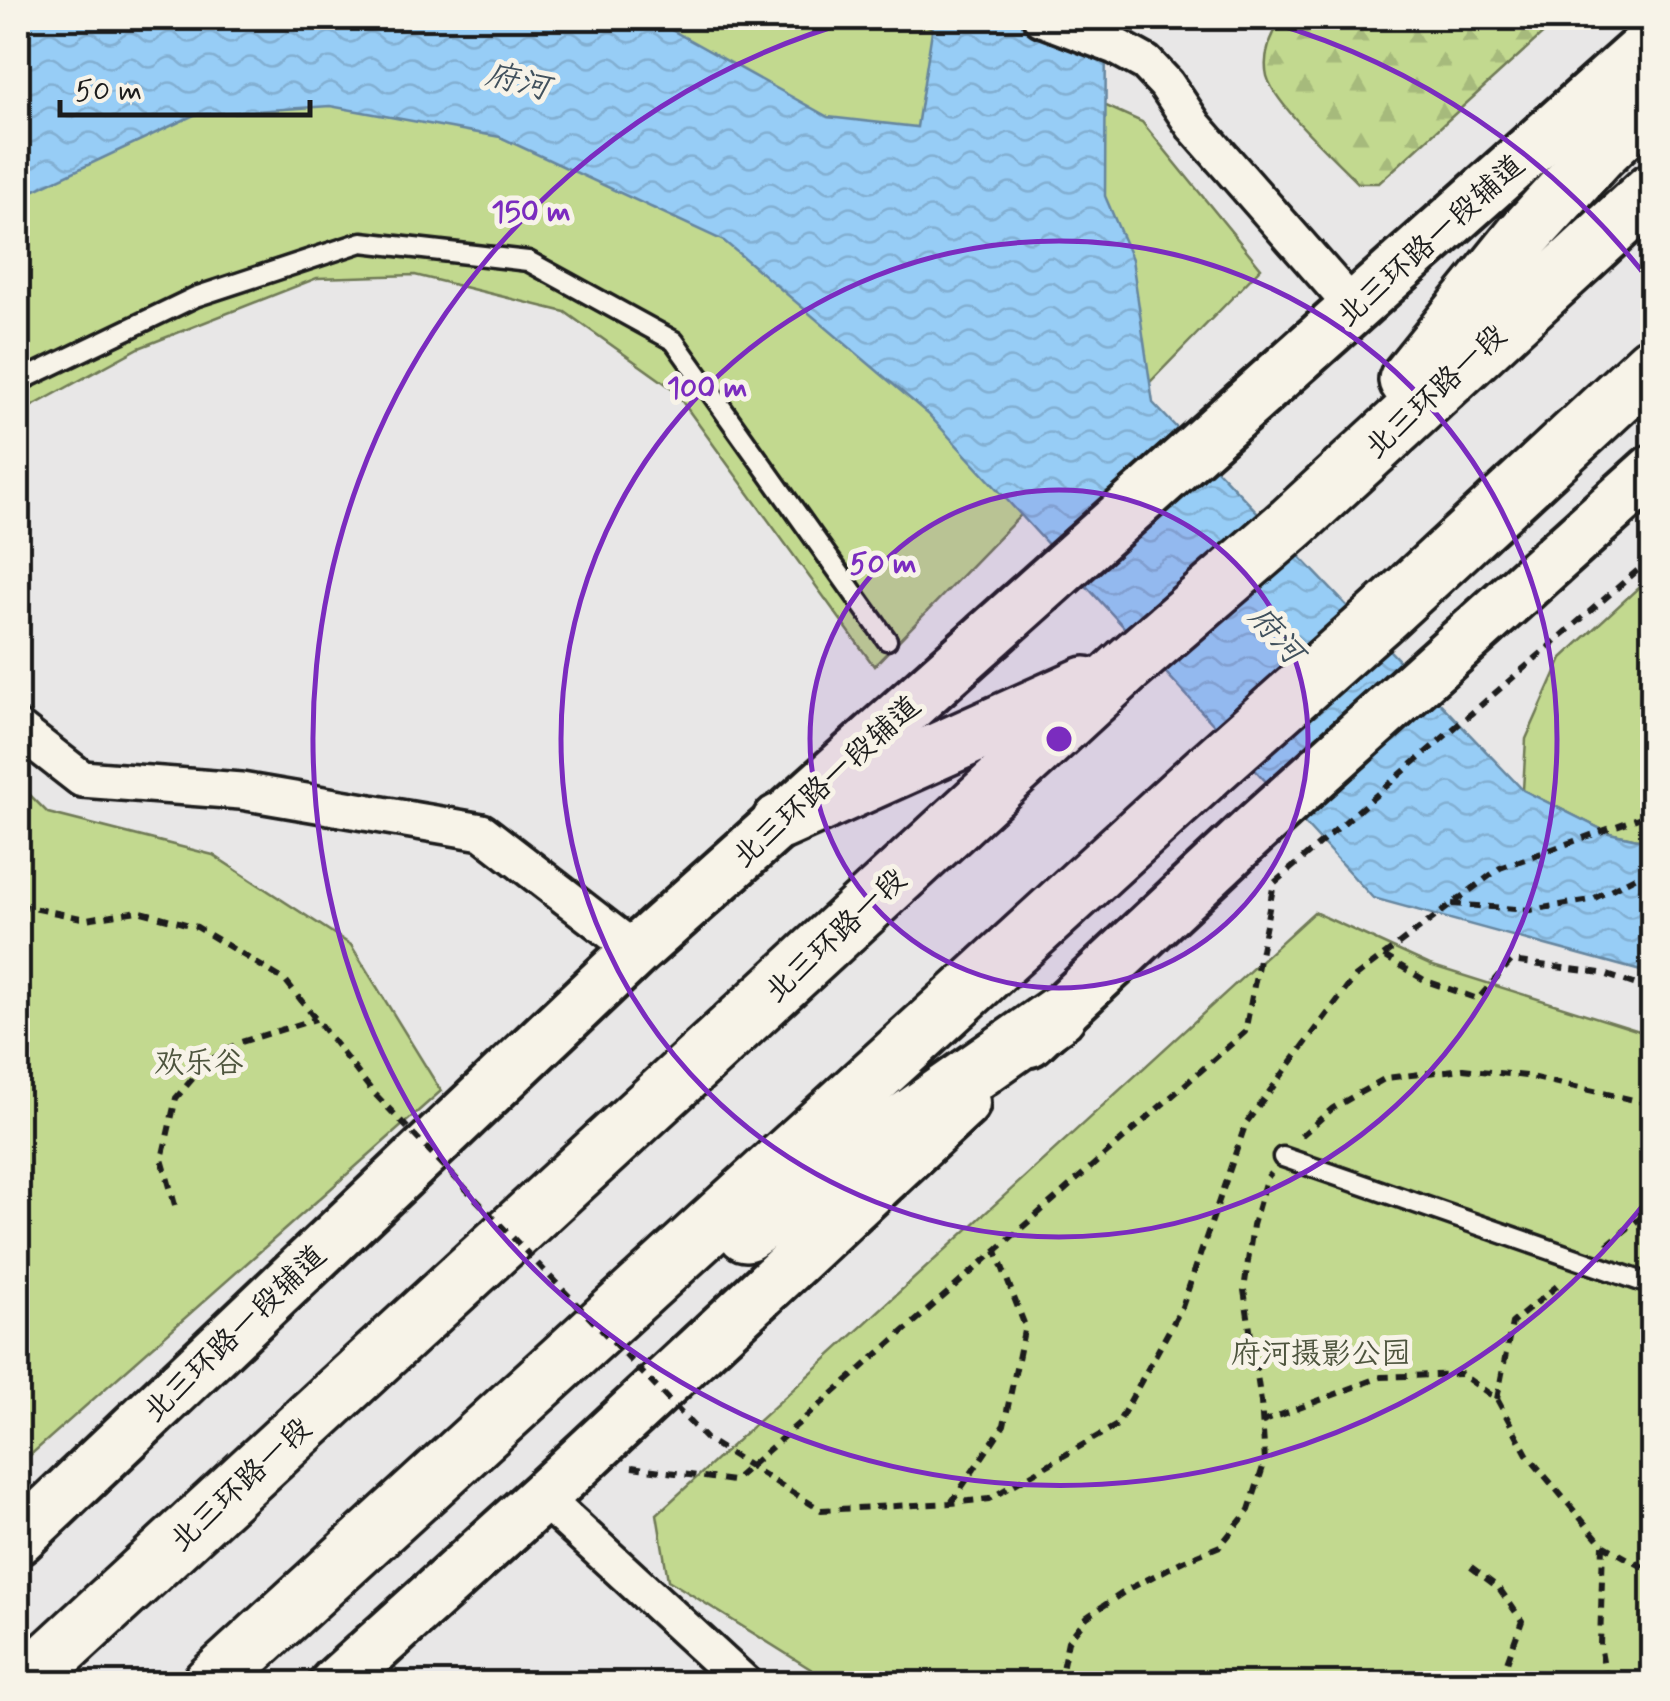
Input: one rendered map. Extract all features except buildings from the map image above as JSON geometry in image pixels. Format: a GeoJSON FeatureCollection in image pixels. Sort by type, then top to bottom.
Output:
{"type":"FeatureCollection","features":[{"type":"Feature","properties":{"kind":"highway"},"geometry":{"type":"LineString","coordinates":[[1292,523],[1524,235],[1652,102]]}},
{"type":"Feature","properties":{"kind":"highway","name":"北三环路一段"},"geometry":{"type":"LineString","coordinates":[[23,1684],[1128,665],[1292,523],[1652,191]]}},
{"type":"Feature","properties":{"kind":"highway"},"geometry":{"type":"LineString","coordinates":[[210,1684],[1381,617],[1652,364]]}},
{"type":"Feature","properties":{"kind":"highway"},"geometry":{"type":"LineString","coordinates":[[1594,421],[1652,381]]}},
{"type":"Feature","properties":{"kind":"highway"},"geometry":{"type":"LineString","coordinates":[[780,822],[1128,665]]}},
{"type":"Feature","properties":{"kind":"highway"},"geometry":{"type":"LineString","coordinates":[[563,1361],[1058,1014]]}},
{"type":"Feature","properties":{"kind":"highway"},"geometry":{"type":"LineString","coordinates":[[18,1660],[176,1543]]}},
{"type":"Feature","properties":{"kind":"main road","name":"北三环路一段辅道"},"geometry":{"type":"LineString","coordinates":[[18,1538],[636,951],[1652,41]]}},
{"type":"Feature","properties":{"kind":"main road"},"geometry":{"type":"LineString","coordinates":[[335,1684],[582,1460],[1254,830],[1652,470]]}},
{"type":"Feature","properties":{"kind":"street"},"geometry":{"type":"LineString","coordinates":[[1041,18],[1116,46],[1146,63],[1166,84],[1194,126],[1354,308]]}},
{"type":"Feature","properties":{"kind":"street"},"geometry":{"type":"LineString","coordinates":[[18,730],[82,779],[241,791],[482,832],[636,951]]}},
{"type":"Feature","properties":{"kind":"street"},"geometry":{"type":"LineString","coordinates":[[542,1497],[744,1684]]}},
{"type":"Feature","properties":{"kind":"lane"},"geometry":{"type":"LineString","coordinates":[[18,382],[195,297],[362,242],[528,261],[674,341],[887,640]]}},
{"type":"Feature","properties":{"kind":"lane"},"geometry":{"type":"LineString","coordinates":[[1283,1157],[1652,1285]]}},
{"type":"Feature","properties":{"kind":"path"},"geometry":{"type":"LineString","coordinates":[[582,1460],[733,1481],[1245,1032],[1274,884],[1652,558]]}},
{"type":"Feature","properties":{"kind":"path"},"geometry":{"type":"LineString","coordinates":[[18,906],[86,919],[138,910],[197,927],[286,981],[372,1091],[706,1438],[822,1510],[951,1503],[989,1499],[1117,1425],[1182,1306],[1246,1123],[1355,978],[1500,868],[1652,813]]}},
{"type":"Feature","properties":{"kind":"path"},"geometry":{"type":"LineString","coordinates":[[1452,904],[1530,910],[1591,900],[1652,868]]}},
{"type":"Feature","properties":{"kind":"path"},"geometry":{"type":"LineString","coordinates":[[1384,956],[1426,981],[1478,1000],[1510,961],[1601,973],[1652,990]]}},
{"type":"Feature","properties":{"kind":"path"},"geometry":{"type":"LineString","coordinates":[[175,1205],[162,1158],[176,1098],[206,1063],[238,1042],[316,1019]]}},
{"type":"Feature","properties":{"kind":"path"},"geometry":{"type":"LineString","coordinates":[[1065,1684],[1062,1669],[1068,1641],[1087,1617],[1127,1590],[1220,1546],[1248,1510],[1265,1461],[1244,1290],[1253,1225],[1266,1179],[1295,1142],[1333,1108],[1386,1078],[1463,1069],[1526,1076],[1652,1104]]}},
{"type":"Feature","properties":{"kind":"path"},"geometry":{"type":"LineString","coordinates":[[1497,1399],[1512,1322],[1644,1215],[1652,1200]]}},
{"type":"Feature","properties":{"kind":"path"},"geometry":{"type":"LineString","coordinates":[[951,1503],[1004,1425],[1025,1326],[996,1251]]}},
{"type":"Feature","properties":{"kind":"path"},"geometry":{"type":"LineString","coordinates":[[1262,1422],[1381,1377],[1461,1374],[1497,1399],[1528,1456],[1603,1545],[1652,1572]]}},
{"type":"Feature","properties":{"kind":"path"},"geometry":{"type":"LineString","coordinates":[[1603,1545],[1600,1644],[1607,1684]]}},
{"type":"Feature","properties":{"kind":"path"},"geometry":{"type":"LineString","coordinates":[[1471,1567],[1499,1588],[1522,1621],[1499,1684]]}},
{"type":"Feature","properties":{"kind":"green space"},"geometry":{"type":"Polygon","coordinates":[[[18,18],[910,18],[1142,122],[1261,268],[874,666],[673,389],[565,312],[415,275],[317,278],[139,348],[18,414],[18,18]]]}},
{"type":"Feature","properties":{"kind":"green space"},"geometry":{"type":"Polygon","coordinates":[[[1282,18],[1560,18],[1379,183],[1358,183],[1293,116],[1272,88],[1267,76],[1267,53],[1282,18]]]}},
{"type":"Feature","properties":{"kind":"green space"},"geometry":{"type":"Polygon","coordinates":[[[1652,575],[1652,842],[1609,833],[1523,790],[1526,739],[1562,658],[1652,575]]]}},
{"type":"Feature","properties":{"kind":"green space","name":"欢乐谷"},"geometry":{"type":"Polygon","coordinates":[[[18,783],[48,813],[213,855],[351,945],[441,1091],[18,1466],[18,783]]]}},
{"type":"Feature","properties":{"kind":"green space","name":"府河摄影公园"},"geometry":{"type":"Polygon","coordinates":[[[1314,912],[1430,965],[1652,1035],[1652,1683],[833,1683],[668,1580],[657,1514],[1314,912]]]}},
{"type":"Feature","properties":{"kind":"water","name":"府河"},"geometry":{"type":"Polygon","coordinates":[[[18,18],[650,18],[828,117],[917,127],[934,18],[1106,18],[1105,196],[1132,259],[1153,403],[1523,790],[1609,833],[1652,842],[1652,974],[1373,898],[928,414],[724,241],[500,137],[330,106],[194,115],[18,198],[18,18]]]}}]}
